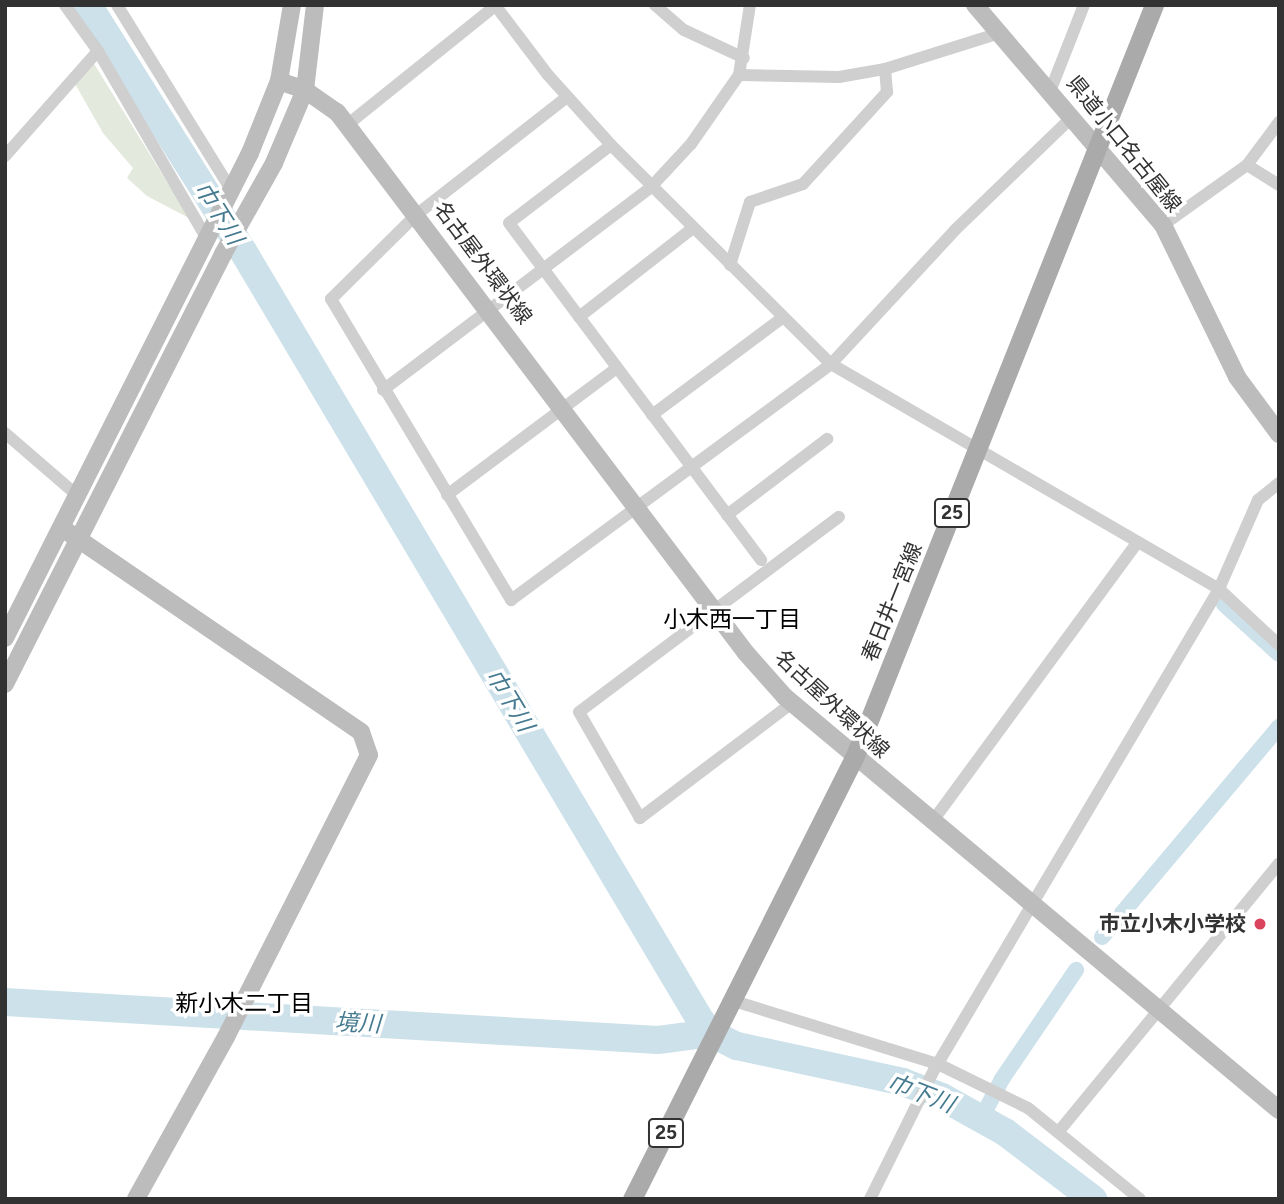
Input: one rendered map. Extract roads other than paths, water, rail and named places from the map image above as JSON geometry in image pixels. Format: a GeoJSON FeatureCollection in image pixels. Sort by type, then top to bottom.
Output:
{"type":"FeatureCollection","features":[{"type":"Feature","properties":{"kind":"main road","name":"春日井一宮線"},"geometry":{"type":"LineString","coordinates":[[632,1199],[854,758],[1154,5]]}},
{"type":"Feature","properties":{"kind":"street"},"geometry":{"type":"LineString","coordinates":[[65,5],[99,51],[207,239]]}},
{"type":"Feature","properties":{"kind":"street"},"geometry":{"type":"LineString","coordinates":[[117,5],[232,191]]}},
{"type":"Feature","properties":{"kind":"street"},"geometry":{"type":"LineString","coordinates":[[5,638],[232,191],[279,81],[292,5]]}},
{"type":"Feature","properties":{"kind":"street"},"geometry":{"type":"LineString","coordinates":[[5,684],[223,254],[274,163],[305,90],[315,5]]}},
{"type":"Feature","properties":{"kind":"street"},"geometry":{"type":"LineString","coordinates":[[347,125],[495,5],[567,97],[611,145],[781,319],[831,365],[1219,589],[1279,645]]}},
{"type":"Feature","properties":{"kind":"street"},"geometry":{"type":"LineString","coordinates":[[655,5],[684,30],[744,58]]}},
{"type":"Feature","properties":{"kind":"street"},"geometry":{"type":"LineString","coordinates":[[383,390],[488,307],[651,187],[691,144],[739,75],[744,58],[750,5]]}},
{"type":"Feature","properties":{"kind":"street","name":"県道小口名古屋線"},"geometry":{"type":"LineString","coordinates":[[975,5],[1051,89],[1163,225],[1237,376],[1279,434]]}},
{"type":"Feature","properties":{"kind":"street"},"geometry":{"type":"LineString","coordinates":[[1051,89],[1084,5]]}},
{"type":"Feature","properties":{"kind":"street"},"geometry":{"type":"LineString","coordinates":[[739,75],[839,77],[885,69],[1000,33]]}},
{"type":"Feature","properties":{"kind":"street"},"geometry":{"type":"LineString","coordinates":[[5,156],[99,51]]}},
{"type":"Feature","properties":{"kind":"street"},"geometry":{"type":"LineString","coordinates":[[730,265],[750,202],[803,184],[887,92],[885,69]]}},
{"type":"Feature","properties":{"kind":"street","name":"名古屋外環状線"},"geometry":{"type":"LineString","coordinates":[[279,81],[305,90],[337,112],[488,307],[746,653],[792,703],[854,758],[1279,1110]]}},
{"type":"Feature","properties":{"kind":"street"},"geometry":{"type":"LineString","coordinates":[[567,97],[417,214],[331,299],[511,600],[831,365],[956,230],[1073,116]]}},
{"type":"Feature","properties":{"kind":"street"},"geometry":{"type":"LineString","coordinates":[[1163,225],[1247,166],[1279,122]]}},
{"type":"Feature","properties":{"kind":"street"},"geometry":{"type":"LineString","coordinates":[[611,145],[509,223],[761,560]]}},
{"type":"Feature","properties":{"kind":"street"},"geometry":{"type":"LineString","coordinates":[[1247,166],[1279,185]]}},
{"type":"Feature","properties":{"kind":"street"},"geometry":{"type":"LineString","coordinates":[[579,317],[693,228]]}},
{"type":"Feature","properties":{"kind":"street"},"geometry":{"type":"LineString","coordinates":[[652,415],[781,319]]}},
{"type":"Feature","properties":{"kind":"street"},"geometry":{"type":"LineString","coordinates":[[447,495],[617,368]]}},
{"type":"Feature","properties":{"kind":"street"},"geometry":{"type":"LineString","coordinates":[[5,433],[78,496]]}},
{"type":"Feature","properties":{"kind":"street"},"geometry":{"type":"LineString","coordinates":[[727,515],[827,439]]}},
{"type":"Feature","properties":{"kind":"street"},"geometry":{"type":"LineString","coordinates":[[870,1199],[936,1067],[1219,589],[1258,500],[1279,482]]}},
{"type":"Feature","properties":{"kind":"street"},"geometry":{"type":"LineString","coordinates":[[792,703],[640,818],[579,712],[839,517]]}},
{"type":"Feature","properties":{"kind":"street"},"geometry":{"type":"LineString","coordinates":[[62,528],[360,732],[369,755],[226,1037],[135,1199]]}},
{"type":"Feature","properties":{"kind":"street"},"geometry":{"type":"LineString","coordinates":[[932,822],[1137,543]]}},
{"type":"Feature","properties":{"kind":"street"},"geometry":{"type":"LineString","coordinates":[[1060,1130],[1279,863]]}},
{"type":"Feature","properties":{"kind":"street"},"geometry":{"type":"LineString","coordinates":[[731,1006],[936,1067],[1004,1096],[1060,1130],[1140,1199]]}},
{"type":"Feature","properties":{"kind":"waterway","name":"巾下川"},"geometry":{"type":"LineString","coordinates":[[88,5],[243,251],[701,1021],[711,1033],[737,1046],[903,1082],[942,1097],[1005,1132],[1093,1199]]}},
{"type":"Feature","properties":{"kind":"waterway"},"geometry":{"type":"LineString","coordinates":[[1224,604],[1279,654]]}},
{"type":"Feature","properties":{"kind":"waterway"},"geometry":{"type":"LineString","coordinates":[[1102,937],[1279,727]]}},
{"type":"Feature","properties":{"kind":"waterway"},"geometry":{"type":"LineString","coordinates":[[982,1117],[1002,1079],[1076,970]]}},
{"type":"Feature","properties":{"kind":"waterway","name":"境川"},"geometry":{"type":"LineString","coordinates":[[5,1002],[658,1040],[711,1033]]}},
{"type":"Feature","properties":{"kind":"place","name":"市立小木小学校"},"geometry":{"type":"Point","coordinates":[1260,924]}},
{"type":"Feature","properties":{"kind":"district","name":"小木西一丁目"},"geometry":{"type":"Point","coordinates":[732,619]}},
{"type":"Feature","properties":{"kind":"district","name":"新小木二丁目"},"geometry":{"type":"Point","coordinates":[244,1003]}}]}
